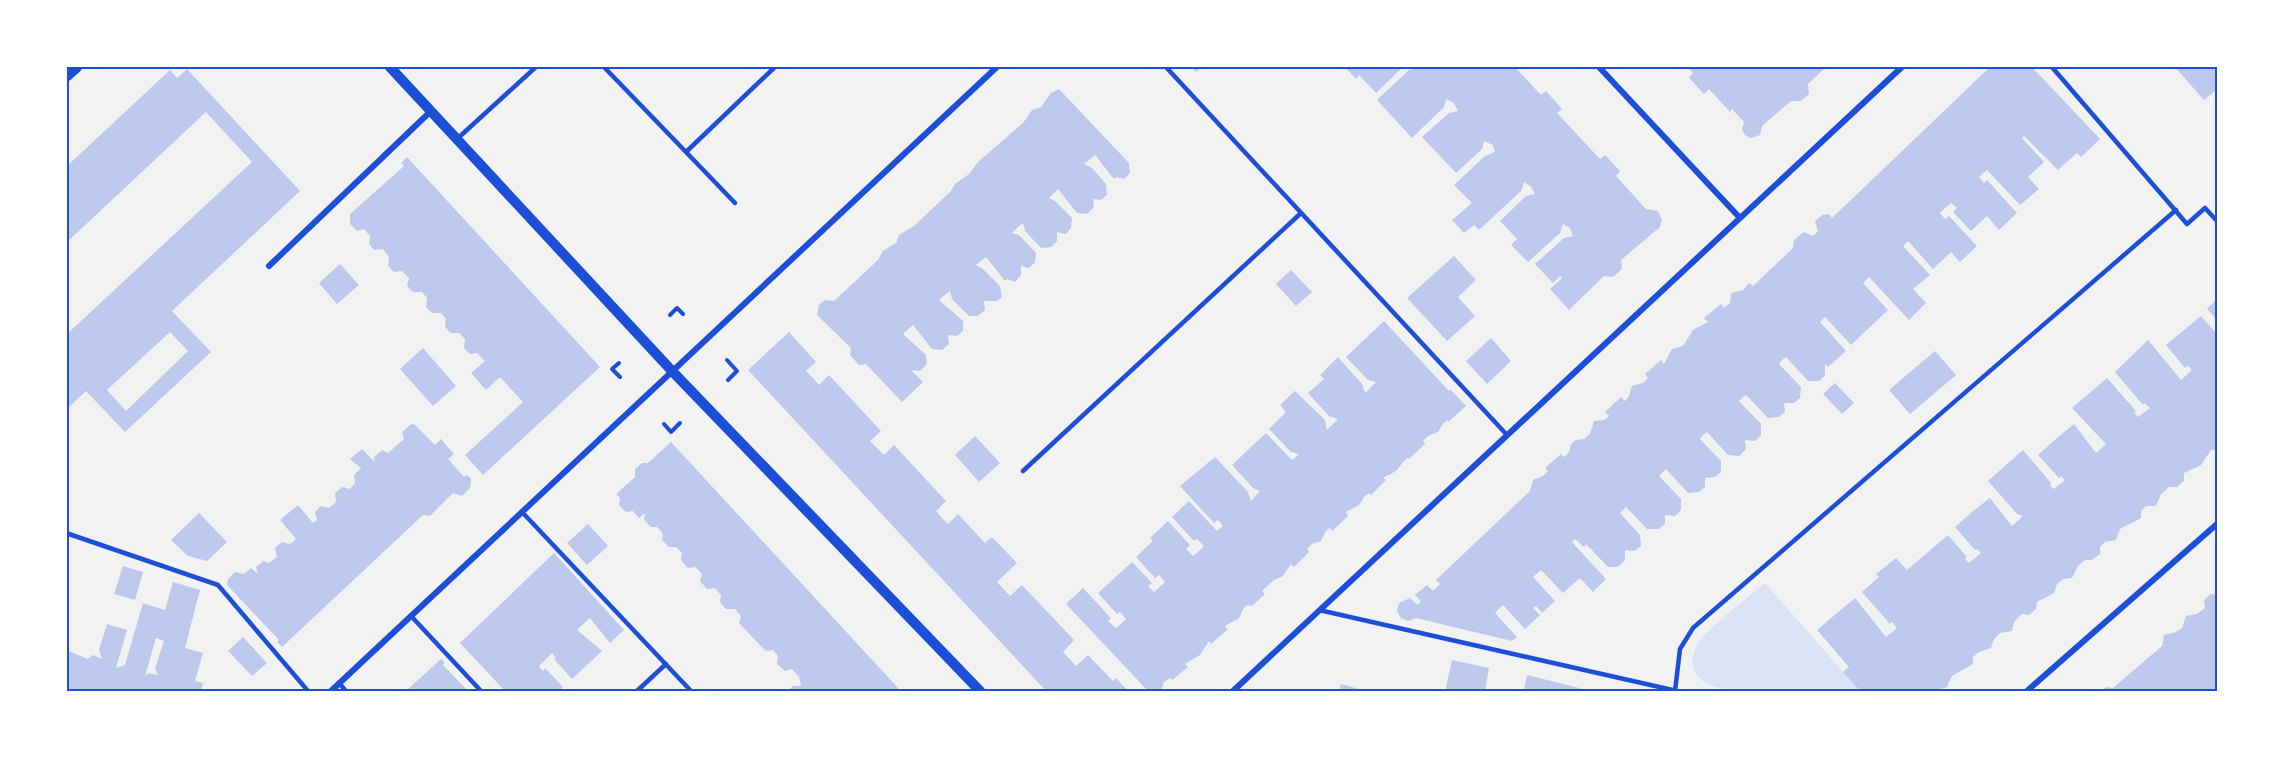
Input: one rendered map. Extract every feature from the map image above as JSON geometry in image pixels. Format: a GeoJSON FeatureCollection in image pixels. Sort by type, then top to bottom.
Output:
{"type":"FeatureCollection","features":[{"type":"Feature","properties":{"kind":"main road"},"geometry":{"type":"LineString","coordinates":[[66,74],[75,66]]}},
{"type":"Feature","properties":{"kind":"street"},"geometry":{"type":"LineString","coordinates":[[389,66],[672,371],[980,691]]}},
{"type":"Feature","properties":{"kind":"street"},"geometry":{"type":"LineString","coordinates":[[331,691],[998,66]]}},
{"type":"Feature","properties":{"kind":"street"},"geometry":{"type":"LineString","coordinates":[[1598,66],[1740,218]]}},
{"type":"Feature","properties":{"kind":"street"},"geometry":{"type":"LineString","coordinates":[[1233,691],[1903,66]]}},
{"type":"Feature","properties":{"kind":"street"},"geometry":{"type":"LineString","coordinates":[[268,267],[431,111]]}},
{"type":"Feature","properties":{"kind":"street"},"geometry":{"type":"LineString","coordinates":[[2027,691],[2217,525]]}},
{"type":"Feature","properties":{"kind":"lane"},"geometry":{"type":"LineString","coordinates":[[457,139],[537,66]]}},
{"type":"Feature","properties":{"kind":"lane"},"geometry":{"type":"LineString","coordinates":[[603,66],[735,203]]}},
{"type":"Feature","properties":{"kind":"lane"},"geometry":{"type":"LineString","coordinates":[[686,152],[776,66]]}},
{"type":"Feature","properties":{"kind":"lane"},"geometry":{"type":"LineString","coordinates":[[1165,66],[1507,435]]}},
{"type":"Feature","properties":{"kind":"lane"},"geometry":{"type":"LineString","coordinates":[[2051,66],[2187,224],[2205,208],[2217,221]]}},
{"type":"Feature","properties":{"kind":"lane"},"geometry":{"type":"LineString","coordinates":[[1319,610],[1676,691],[1680,649],[1693,628],[2176,210]]}},
{"type":"Feature","properties":{"kind":"lane"},"geometry":{"type":"LineString","coordinates":[[1023,471],[1301,213]]}},
{"type":"Feature","properties":{"kind":"lane"},"geometry":{"type":"LineString","coordinates":[[522,512],[691,691]]}},
{"type":"Feature","properties":{"kind":"lane"},"geometry":{"type":"LineString","coordinates":[[66,533],[218,585],[309,691]]}},
{"type":"Feature","properties":{"kind":"lane"},"geometry":{"type":"LineString","coordinates":[[411,616],[481,691]]}},
{"type":"Feature","properties":{"kind":"lane"},"geometry":{"type":"LineString","coordinates":[[637,691],[666,664]]}},
{"type":"Feature","properties":{"kind":"lane"},"geometry":{"type":"LineString","coordinates":[[339,683],[346,691]]}},
{"type":"Feature","properties":{"kind":"path"},"geometry":{"type":"LineString","coordinates":[[670,315],[677,308],[683,314]]}},
{"type":"Feature","properties":{"kind":"path"},"geometry":{"type":"LineString","coordinates":[[727,360],[737,371],[728,380]]}},
{"type":"Feature","properties":{"kind":"path"},"geometry":{"type":"LineString","coordinates":[[619,363],[612,369],[620,377]]}},
{"type":"Feature","properties":{"kind":"path"},"geometry":{"type":"LineString","coordinates":[[664,424],[671,432],[680,423]]}},
{"type":"Feature","properties":{"kind":"shaded area"},"geometry":{"type":"Polygon","coordinates":[[[1765,583],[1860,691],[1739,691],[1707,683],[1696,675],[1692,662],[1697,645],[1718,622],[1765,583]]]}},
{"type":"Feature","properties":{"kind":"building"},"geometry":{"type":"Polygon","coordinates":[[[1191,66],[1203,66],[1196,72],[1191,66]]]}},
{"type":"Feature","properties":{"kind":"building"},"geometry":{"type":"Polygon","coordinates":[[[1344,66],[1404,66],[1376,93],[1359,75],[1356,79],[1344,66]]]}},
{"type":"Feature","properties":{"kind":"building"},"geometry":{"type":"Polygon","coordinates":[[[1416,66],[1514,66],[1541,95],[1546,91],[1562,109],[1557,113],[1600,159],[1605,155],[1620,171],[1616,176],[1646,209],[1658,211],[1662,220],[1660,227],[1621,260],[1622,269],[1613,277],[1604,276],[1569,310],[1550,289],[1562,278],[1560,276],[1553,283],[1535,264],[1564,238],[1573,236],[1570,228],[1563,224],[1560,233],[1528,262],[1511,245],[1517,239],[1500,221],[1526,196],[1535,194],[1531,187],[1524,182],[1521,191],[1479,230],[1474,225],[1464,233],[1452,220],[1472,203],[1454,185],[1485,156],[1495,152],[1493,145],[1484,141],[1482,149],[1456,173],[1422,137],[1449,113],[1458,111],[1454,103],[1446,99],[1444,107],[1412,138],[1377,100],[1409,70],[1417,68],[1416,66]]]}},
{"type":"Feature","properties":{"kind":"building"},"geometry":{"type":"Polygon","coordinates":[[[1687,66],[1827,66],[1808,84],[1809,94],[1801,101],[1791,101],[1762,126],[1760,135],[1751,138],[1745,135],[1742,129],[1744,122],[1732,109],[1730,112],[1709,89],[1704,94],[1690,79],[1693,73],[1687,66]]]}},
{"type":"Feature","properties":{"kind":"building"},"geometry":{"type":"Polygon","coordinates":[[[1991,66],[2031,66],[2100,139],[2081,157],[2077,153],[2058,170],[2024,136],[2022,138],[2044,162],[2028,177],[2039,189],[2020,205],[1987,170],[1979,177],[1984,183],[1987,180],[2017,213],[1999,230],[1987,216],[1971,231],[1953,212],[1957,208],[1951,203],[1940,213],[1945,219],[1949,216],[1977,246],[1960,262],[1951,252],[1933,269],[1908,241],[1903,246],[1930,275],[1913,289],[1926,303],[1909,320],[1869,277],[1863,283],[1888,310],[1851,345],[1825,317],[1820,322],[1846,351],[1828,367],[1825,364],[1825,375],[1819,381],[1808,381],[1786,357],[1782,360],[1779,364],[1801,387],[1800,398],[1794,403],[1784,403],[1785,412],[1779,417],[1768,418],[1746,395],[1743,397],[1739,401],[1761,424],[1761,435],[1755,441],[1745,440],[1746,449],[1739,456],[1728,455],[1707,432],[1703,435],[1700,439],[1721,461],[1721,472],[1715,477],[1705,478],[1705,487],[1699,492],[1688,493],[1666,469],[1659,476],[1681,499],[1681,510],[1675,516],[1665,515],[1665,524],[1659,529],[1647,529],[1626,507],[1620,513],[1640,535],[1641,546],[1635,551],[1625,550],[1625,560],[1618,567],[1608,567],[1586,544],[1584,547],[1575,539],[1572,542],[1606,579],[1593,592],[1580,578],[1563,593],[1541,570],[1533,577],[1555,601],[1542,613],[1536,606],[1533,608],[1540,615],[1525,629],[1503,605],[1495,613],[1517,637],[1512,641],[1416,618],[1408,621],[1401,618],[1397,611],[1399,603],[1410,598],[1418,605],[1421,601],[1415,595],[1427,585],[1433,591],[1440,584],[1436,580],[1530,491],[1533,480],[1548,471],[1545,468],[1561,454],[1564,457],[1576,440],[1584,439],[1590,434],[1594,421],[1604,420],[1609,416],[1605,412],[1621,397],[1625,401],[1632,386],[1643,383],[1648,378],[1645,374],[1661,360],[1664,364],[1672,349],[1683,346],[1693,330],[1708,322],[1704,318],[1721,304],[1724,308],[1730,303],[1731,293],[1743,290],[1749,283],[1753,286],[1793,248],[1794,240],[1804,232],[1813,236],[1818,231],[1815,221],[1822,215],[1829,214],[1832,218],[1991,66]]]}},
{"type":"Feature","properties":{"kind":"building"},"geometry":{"type":"Polygon","coordinates":[[[2174,66],[2217,66],[2217,89],[2204,100],[2174,66]]]}},
{"type":"Feature","properties":{"kind":"building"},"geometry":{"type":"Polygon","coordinates":[[[187,69],[300,191],[172,311],[211,352],[125,432],[86,391],[66,410],[66,335],[252,162],[206,112],[66,243],[66,167],[170,70],[177,78],[187,69]],[[170,332],[107,390],[126,411],[188,351],[170,332]]]}},
{"type":"Feature","properties":{"kind":"building"},"geometry":{"type":"Polygon","coordinates":[[[1059,89],[1129,163],[1130,173],[1124,179],[1116,177],[1114,179],[1095,155],[1084,164],[1092,168],[1106,184],[1107,195],[1101,200],[1093,199],[1094,207],[1087,214],[1077,213],[1058,189],[1049,198],[1072,218],[1071,228],[1066,234],[1057,232],[1057,241],[1051,247],[1041,248],[1025,231],[1023,223],[1018,227],[1012,233],[1019,235],[1036,253],[1035,262],[1029,268],[1021,266],[1021,275],[1015,282],[1007,279],[1005,281],[986,257],[976,265],[1000,286],[1002,297],[997,301],[984,301],[985,310],[978,316],[969,316],[952,299],[950,291],[939,300],[963,321],[963,331],[957,336],[948,335],[949,344],[942,350],[932,349],[913,325],[903,334],[926,355],[927,364],[920,371],[911,370],[923,382],[902,402],[866,364],[859,365],[850,355],[851,348],[817,315],[819,305],[825,300],[834,301],[878,260],[883,251],[896,243],[899,235],[914,226],[951,191],[955,184],[969,174],[978,162],[1023,123],[1032,110],[1041,107],[1051,93],[1059,89]]]}},
{"type":"Feature","properties":{"kind":"building"},"geometry":{"type":"Polygon","coordinates":[[[407,157],[600,367],[483,475],[465,455],[523,402],[500,377],[486,390],[471,373],[485,361],[477,353],[470,354],[464,348],[465,339],[459,333],[451,333],[445,327],[446,319],[441,313],[432,313],[426,307],[427,298],[422,292],[413,292],[407,286],[409,278],[402,271],[394,272],[388,266],[389,257],[383,249],[374,250],[369,244],[370,236],[364,229],[357,231],[350,224],[350,214],[404,166],[401,163],[407,157]]]}},
{"type":"Feature","properties":{"kind":"building"},"geometry":{"type":"Polygon","coordinates":[[[1454,256],[1476,280],[1458,297],[1475,316],[1447,341],[1407,298],[1454,256]]]}},
{"type":"Feature","properties":{"kind":"building"},"geometry":{"type":"Polygon","coordinates":[[[340,264],[359,285],[337,304],[319,283],[340,264]]]}},
{"type":"Feature","properties":{"kind":"building"},"geometry":{"type":"Polygon","coordinates":[[[1291,270],[1312,292],[1296,306],[1276,284],[1291,270]]]}},
{"type":"Feature","properties":{"kind":"building"},"geometry":{"type":"Polygon","coordinates":[[[2217,299],[2217,320],[2207,309],[2217,299]]]}},
{"type":"Feature","properties":{"kind":"building"},"geometry":{"type":"Polygon","coordinates":[[[2201,316],[2217,334],[2217,450],[2211,450],[2201,465],[2184,473],[2184,481],[2177,487],[2169,487],[2161,494],[2156,506],[2146,506],[2141,511],[2141,518],[2120,529],[2116,540],[2105,542],[2100,547],[2100,554],[2092,560],[2085,560],[2078,566],[2072,578],[2063,579],[2057,584],[2054,593],[2037,602],[2036,609],[2029,615],[2022,614],[2014,622],[2012,631],[2000,633],[1994,639],[1991,648],[1979,652],[1973,657],[1973,664],[1952,676],[1947,687],[1934,691],[1860,691],[1843,672],[1849,667],[1817,630],[1855,598],[1886,637],[1897,628],[1892,622],[1890,624],[1862,592],[1879,577],[1876,574],[1896,558],[1907,570],[1948,535],[1967,557],[1965,559],[1969,563],[1981,553],[1975,550],[1955,527],[1972,512],[1990,498],[2012,526],[2023,516],[2017,514],[1988,481],[2023,450],[2054,489],[2065,480],[2061,476],[2059,478],[2038,455],[2057,438],[2074,424],[2096,453],[2106,444],[2072,408],[2107,378],[2136,411],[2134,412],[2138,417],[2150,408],[2145,403],[2143,405],[2115,372],[2148,340],[2181,380],[2192,370],[2188,366],[2185,368],[2166,345],[2201,316]]]}},
{"type":"Feature","properties":{"kind":"building"},"geometry":{"type":"Polygon","coordinates":[[[1384,321],[1449,391],[1450,389],[1466,406],[1448,422],[1447,420],[1438,432],[1428,436],[1423,441],[1425,444],[1409,459],[1407,458],[1396,471],[1383,478],[1386,480],[1371,495],[1369,493],[1359,505],[1346,512],[1348,516],[1332,531],[1330,528],[1326,531],[1321,541],[1312,544],[1307,549],[1309,552],[1294,567],[1291,564],[1283,576],[1274,580],[1262,591],[1265,594],[1252,606],[1247,605],[1239,618],[1225,626],[1227,630],[1211,644],[1209,641],[1200,655],[1185,664],[1188,667],[1172,680],[1170,678],[1164,682],[1161,691],[1148,691],[1066,604],[1083,588],[1111,618],[1108,621],[1116,628],[1122,623],[1126,619],[1120,612],[1117,614],[1098,593],[1132,562],[1152,583],[1148,586],[1154,592],[1165,582],[1159,575],[1155,578],[1136,557],[1153,541],[1150,538],[1168,521],[1190,545],[1186,549],[1193,556],[1200,550],[1204,546],[1197,539],[1194,541],[1172,517],[1189,501],[1217,531],[1223,526],[1218,520],[1214,523],[1180,486],[1215,457],[1248,492],[1251,501],[1260,491],[1253,488],[1232,465],[1266,433],[1292,460],[1299,454],[1291,452],[1269,429],[1286,412],[1280,405],[1295,391],[1325,420],[1327,430],[1338,419],[1329,416],[1308,393],[1324,379],[1320,375],[1338,357],[1362,384],[1365,393],[1376,382],[1368,380],[1346,357],[1384,321]]]}},
{"type":"Feature","properties":{"kind":"building"},"geometry":{"type":"Polygon","coordinates":[[[789,332],[816,362],[806,371],[819,385],[829,375],[881,431],[870,441],[884,455],[894,445],[946,501],[936,511],[942,518],[948,524],[958,514],[985,543],[992,537],[1017,563],[997,582],[1010,596],[1022,585],[1074,640],[1063,652],[1076,666],[1088,655],[1113,681],[1116,678],[1128,691],[1046,691],[748,370],[789,332]]]}},
{"type":"Feature","properties":{"kind":"building"},"geometry":{"type":"Polygon","coordinates":[[[1491,338],[1511,361],[1487,384],[1466,361],[1491,338]]]}},
{"type":"Feature","properties":{"kind":"building"},"geometry":{"type":"Polygon","coordinates":[[[423,348],[456,386],[433,406],[400,369],[423,348]]]}},
{"type":"Feature","properties":{"kind":"building"},"geometry":{"type":"Polygon","coordinates":[[[1935,351],[1956,375],[1910,414],[1889,390],[1935,351]]]}},
{"type":"Feature","properties":{"kind":"building"},"geometry":{"type":"Polygon","coordinates":[[[1835,383],[1854,403],[1842,414],[1823,394],[1835,383]]]}},
{"type":"Feature","properties":{"kind":"building"},"geometry":{"type":"Polygon","coordinates":[[[414,424],[435,445],[441,439],[454,454],[448,459],[464,477],[467,475],[471,479],[470,488],[462,496],[453,493],[430,516],[423,515],[282,647],[277,642],[279,640],[227,585],[228,579],[235,572],[244,574],[251,568],[258,574],[256,567],[263,561],[269,563],[277,557],[275,548],[282,542],[290,544],[296,539],[280,520],[298,505],[313,523],[317,520],[315,512],[321,506],[329,508],[336,502],[335,493],[342,487],[350,489],[355,483],[354,475],[361,468],[350,459],[362,449],[375,462],[374,457],[382,450],[388,453],[404,439],[402,432],[414,424]]]}},
{"type":"Feature","properties":{"kind":"building"},"geometry":{"type":"Polygon","coordinates":[[[975,436],[1000,463],[979,482],[955,455],[975,436]]]}},
{"type":"Feature","properties":{"kind":"building"},"geometry":{"type":"Polygon","coordinates":[[[671,442],[899,689],[896,691],[788,691],[793,686],[801,686],[799,677],[792,669],[785,671],[777,664],[778,656],[773,650],[766,651],[739,623],[741,616],[735,609],[726,609],[720,602],[721,595],[715,588],[707,589],[700,581],[702,574],[695,567],[688,568],[681,560],[682,553],[676,547],[669,547],[662,540],[663,534],[657,527],[651,527],[644,520],[645,513],[639,518],[633,511],[626,512],[619,505],[620,498],[616,494],[635,477],[635,469],[642,463],[648,463],[671,442]]]}},
{"type":"Feature","properties":{"kind":"building"},"geometry":{"type":"Polygon","coordinates":[[[199,513],[227,542],[207,561],[188,556],[171,540],[199,513]]]}},
{"type":"Feature","properties":{"kind":"building"},"geometry":{"type":"Polygon","coordinates":[[[588,524],[608,546],[587,565],[567,543],[588,524]]]}},
{"type":"Feature","properties":{"kind":"building"},"geometry":{"type":"Polygon","coordinates":[[[554,553],[624,630],[610,643],[590,618],[577,630],[602,651],[572,679],[554,659],[556,658],[552,653],[539,666],[543,671],[545,668],[563,687],[559,691],[505,691],[460,643],[554,553]]]}},
{"type":"Feature","properties":{"kind":"building"},"geometry":{"type":"Polygon","coordinates":[[[123,566],[143,572],[135,600],[114,594],[123,566]]]}},
{"type":"Feature","properties":{"kind":"building"},"geometry":{"type":"Polygon","coordinates":[[[173,582],[200,590],[185,648],[203,653],[195,681],[203,683],[201,691],[66,691],[66,650],[88,659],[93,655],[102,659],[99,650],[107,624],[127,630],[116,668],[125,665],[143,603],[165,610],[173,582]],[[156,638],[145,676],[148,673],[158,675],[155,669],[164,641],[156,638]]]}},
{"type":"Feature","properties":{"kind":"building"},"geometry":{"type":"Polygon","coordinates":[[[2211,594],[2217,595],[2217,691],[2100,691],[2106,687],[2113,688],[2162,646],[2164,635],[2176,632],[2182,628],[2186,616],[2197,614],[2205,608],[2204,600],[2211,594]]]}},
{"type":"Feature","properties":{"kind":"building"},"geometry":{"type":"Polygon","coordinates":[[[243,637],[267,663],[252,676],[228,651],[243,637]]]}},
{"type":"Feature","properties":{"kind":"building"},"geometry":{"type":"Polygon","coordinates":[[[441,659],[445,663],[443,665],[468,691],[406,691],[441,659]]]}},
{"type":"Feature","properties":{"kind":"building"},"geometry":{"type":"Polygon","coordinates":[[[1452,660],[1489,668],[1485,691],[1445,691],[1452,660]]]}},
{"type":"Feature","properties":{"kind":"building"},"geometry":{"type":"Polygon","coordinates":[[[1527,675],[1587,690],[1587,691],[1524,691],[1527,675]]]}},
{"type":"Feature","properties":{"kind":"building"},"geometry":{"type":"Polygon","coordinates":[[[1341,684],[1359,689],[1359,691],[1339,691],[1341,684]]]}}]}
